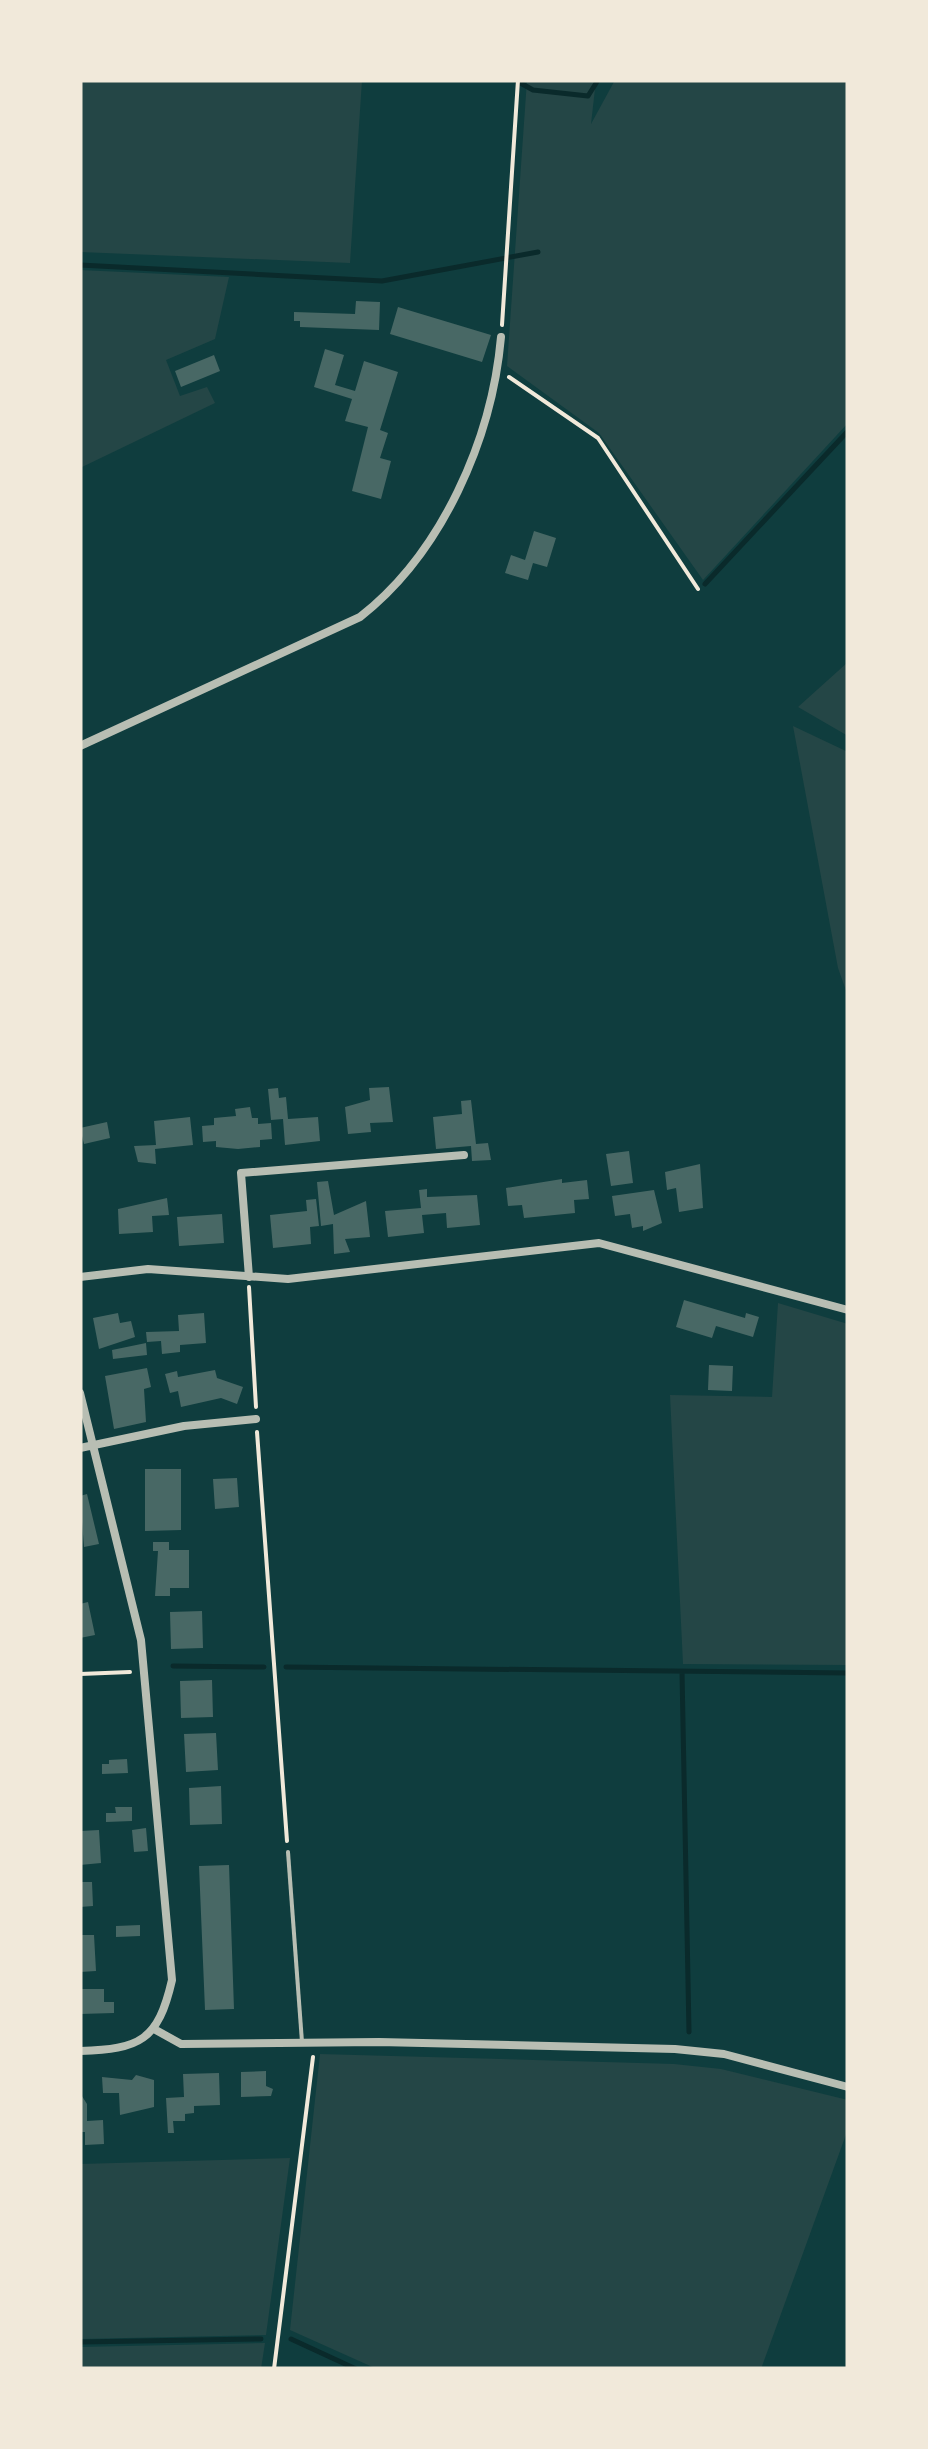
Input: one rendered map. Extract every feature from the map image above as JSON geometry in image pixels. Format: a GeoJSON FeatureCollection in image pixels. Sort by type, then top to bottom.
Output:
{"type":"FeatureCollection","features":[{"type":"Feature","properties":{"kind":"street"},"geometry":{"type":"LineString","coordinates":[[80,746],[360,617],[383,600],[454,501],[486,416],[501,336]]}},
{"type":"Feature","properties":{"kind":"street"},"geometry":{"type":"LineString","coordinates":[[249,1277],[242,1174],[464,1155]]}},
{"type":"Feature","properties":{"kind":"street"},"geometry":{"type":"LineString","coordinates":[[80,1277],[148,1270],[288,1278],[599,1243],[848,1310]]}},
{"type":"Feature","properties":{"kind":"street"},"geometry":{"type":"LineString","coordinates":[[80,1393],[141,1640],[172,1980],[165,2011],[154,2029],[122,2050],[80,2050]]}},
{"type":"Feature","properties":{"kind":"street"},"geometry":{"type":"LineString","coordinates":[[80,1448],[184,1426],[256,1419]]}},
{"type":"Feature","properties":{"kind":"street"},"geometry":{"type":"LineString","coordinates":[[154,2029],[181,2044],[314,2042],[675,2049],[724,2054],[848,2087]]}},
{"type":"Feature","properties":{"kind":"lane"},"geometry":{"type":"LineString","coordinates":[[288,1852],[302,2042]]}},
{"type":"Feature","properties":{"kind":"path"},"geometry":{"type":"LineString","coordinates":[[501,336],[518,80]]}},
{"type":"Feature","properties":{"kind":"path"},"geometry":{"type":"LineString","coordinates":[[496,369],[598,438],[698,588]]}},
{"type":"Feature","properties":{"kind":"path"},"geometry":{"type":"LineString","coordinates":[[249,1277],[288,1852]]}},
{"type":"Feature","properties":{"kind":"path"},"geometry":{"type":"LineString","coordinates":[[80,1674],[144,1672]]}},
{"type":"Feature","properties":{"kind":"path"},"geometry":{"type":"LineString","coordinates":[[274,2369],[314,2042]]}},
{"type":"Feature","properties":{"kind":"shaded area"},"geometry":{"type":"Polygon","coordinates":[[[80,80],[362,80],[350,263],[80,252],[80,80]]]}},
{"type":"Feature","properties":{"kind":"shaded area"},"geometry":{"type":"Polygon","coordinates":[[[527,80],[596,80],[591,124],[615,80],[848,80],[848,423],[703,580],[599,433],[507,366],[527,80]]]}},
{"type":"Feature","properties":{"kind":"shaded area"},"geometry":{"type":"Polygon","coordinates":[[[80,270],[229,277],[215,339],[166,360],[180,396],[207,387],[215,403],[80,468],[80,270]]]}},
{"type":"Feature","properties":{"kind":"shaded area"},"geometry":{"type":"Polygon","coordinates":[[[848,662],[848,736],[798,707],[848,662]]]}},
{"type":"Feature","properties":{"kind":"shaded area"},"geometry":{"type":"Polygon","coordinates":[[[793,726],[848,752],[848,996],[838,968],[793,726]]]}},
{"type":"Feature","properties":{"kind":"shaded area"},"geometry":{"type":"Polygon","coordinates":[[[778,1303],[848,1324],[848,1665],[683,1664],[670,1395],[772,1397],[778,1303]]]}},
{"type":"Feature","properties":{"kind":"shaded area"},"geometry":{"type":"Polygon","coordinates":[[[320,2054],[674,2064],[721,2069],[848,2100],[848,2129],[761,2369],[377,2369],[290,2330],[320,2054]]]}},
{"type":"Feature","properties":{"kind":"shaded area"},"geometry":{"type":"Polygon","coordinates":[[[290,2158],[266,2335],[80,2339],[80,2164],[290,2158]]]}},
{"type":"Feature","properties":{"kind":"shaded area"},"geometry":{"type":"Polygon","coordinates":[[[265,2343],[261,2369],[80,2369],[80,2347],[265,2343]]]}},
{"type":"Feature","properties":{"kind":"building"},"geometry":{"type":"Polygon","coordinates":[[[356,301],[380,302],[379,330],[300,327],[300,321],[294,321],[294,312],[355,314],[356,301]]]}},
{"type":"Feature","properties":{"kind":"building"},"geometry":{"type":"Polygon","coordinates":[[[398,307],[491,335],[482,362],[390,334],[398,307]]]}},
{"type":"Feature","properties":{"kind":"building"},"geometry":{"type":"Polygon","coordinates":[[[325,349],[344,355],[335,385],[355,391],[364,361],[398,372],[380,430],[388,433],[380,458],[391,461],[381,499],[352,491],[368,427],[345,421],[352,399],[314,387],[325,349]]]}},
{"type":"Feature","properties":{"kind":"building"},"geometry":{"type":"Polygon","coordinates":[[[214,355],[220,371],[181,387],[175,371],[214,355]]]}},
{"type":"Feature","properties":{"kind":"building"},"geometry":{"type":"Polygon","coordinates":[[[534,531],[556,538],[547,567],[533,563],[528,580],[505,573],[511,555],[525,560],[534,531]]]}},
{"type":"Feature","properties":{"kind":"building"},"geometry":{"type":"Polygon","coordinates":[[[389,1087],[393,1122],[370,1123],[371,1132],[348,1134],[345,1107],[370,1100],[369,1088],[389,1087]]]}},
{"type":"Feature","properties":{"kind":"building"},"geometry":{"type":"Polygon","coordinates":[[[278,1088],[279,1098],[286,1097],[288,1119],[318,1117],[320,1141],[285,1145],[283,1119],[271,1120],[268,1089],[278,1088]]]}},
{"type":"Feature","properties":{"kind":"building"},"geometry":{"type":"Polygon","coordinates":[[[471,1100],[476,1144],[488,1143],[491,1160],[472,1161],[471,1146],[436,1149],[433,1117],[462,1114],[461,1101],[471,1100]]]}},
{"type":"Feature","properties":{"kind":"building"},"geometry":{"type":"Polygon","coordinates":[[[250,1107],[258,1124],[271,1123],[272,1139],[260,1140],[260,1147],[238,1149],[216,1147],[216,1141],[203,1142],[202,1126],[214,1125],[214,1118],[236,1116],[235,1109],[250,1107]]]}},
{"type":"Feature","properties":{"kind":"building"},"geometry":{"type":"Polygon","coordinates":[[[190,1117],[193,1145],[155,1149],[156,1164],[138,1162],[134,1146],[156,1145],[154,1121],[190,1117]]]}},
{"type":"Feature","properties":{"kind":"building"},"geometry":{"type":"Polygon","coordinates":[[[107,1122],[110,1138],[84,1144],[80,1128],[107,1122]]]}},
{"type":"Feature","properties":{"kind":"building"},"geometry":{"type":"Polygon","coordinates":[[[629,1151],[633,1183],[611,1186],[606,1154],[629,1151]]]}},
{"type":"Feature","properties":{"kind":"building"},"geometry":{"type":"Polygon","coordinates":[[[700,1164],[703,1208],[679,1212],[676,1188],[667,1190],[665,1172],[700,1164]]]}},
{"type":"Feature","properties":{"kind":"building"},"geometry":{"type":"Polygon","coordinates":[[[562,1179],[562,1183],[587,1180],[589,1199],[574,1200],[575,1213],[524,1218],[522,1205],[508,1206],[506,1188],[562,1179]]]}},
{"type":"Feature","properties":{"kind":"building"},"geometry":{"type":"Polygon","coordinates":[[[328,1181],[334,1215],[366,1201],[370,1237],[345,1239],[350,1252],[334,1254],[333,1224],[321,1226],[317,1182],[328,1181]]]}},
{"type":"Feature","properties":{"kind":"building"},"geometry":{"type":"Polygon","coordinates":[[[427,1189],[427,1197],[477,1195],[480,1225],[447,1228],[446,1213],[422,1215],[424,1233],[388,1237],[385,1211],[421,1208],[419,1190],[427,1189]]]}},
{"type":"Feature","properties":{"kind":"building"},"geometry":{"type":"Polygon","coordinates":[[[654,1190],[662,1223],[643,1231],[643,1226],[632,1228],[630,1214],[615,1216],[612,1196],[654,1190]]]}},
{"type":"Feature","properties":{"kind":"building"},"geometry":{"type":"Polygon","coordinates":[[[167,1198],[169,1215],[152,1216],[153,1232],[119,1234],[118,1209],[167,1198]]]}},
{"type":"Feature","properties":{"kind":"building"},"geometry":{"type":"Polygon","coordinates":[[[316,1199],[319,1226],[310,1227],[311,1244],[273,1248],[270,1215],[307,1211],[306,1200],[316,1199]]]}},
{"type":"Feature","properties":{"kind":"building"},"geometry":{"type":"Polygon","coordinates":[[[222,1214],[224,1243],[179,1246],[177,1217],[222,1214]]]}},
{"type":"Feature","properties":{"kind":"building"},"geometry":{"type":"Polygon","coordinates":[[[684,1300],[745,1318],[746,1313],[759,1317],[753,1337],[716,1326],[712,1338],[676,1327],[684,1300]]]}},
{"type":"Feature","properties":{"kind":"building"},"geometry":{"type":"Polygon","coordinates":[[[118,1313],[120,1323],[131,1321],[135,1337],[99,1349],[93,1318],[118,1313]]]}},
{"type":"Feature","properties":{"kind":"building"},"geometry":{"type":"Polygon","coordinates":[[[204,1313],[206,1343],[180,1345],[180,1352],[162,1354],[161,1341],[147,1342],[146,1332],[179,1331],[178,1315],[204,1313]]]}},
{"type":"Feature","properties":{"kind":"building"},"geometry":{"type":"Polygon","coordinates":[[[146,1343],[147,1355],[113,1359],[112,1350],[146,1343]]]}},
{"type":"Feature","properties":{"kind":"building"},"geometry":{"type":"Polygon","coordinates":[[[709,1365],[733,1366],[732,1391],[708,1390],[709,1365]]]}},
{"type":"Feature","properties":{"kind":"building"},"geometry":{"type":"Polygon","coordinates":[[[147,1368],[151,1387],[144,1389],[146,1422],[114,1429],[105,1376],[147,1368]]]}},
{"type":"Feature","properties":{"kind":"building"},"geometry":{"type":"Polygon","coordinates":[[[215,1370],[217,1378],[243,1387],[237,1404],[221,1398],[181,1407],[178,1391],[170,1393],[165,1374],[177,1371],[178,1377],[215,1370]]]}},
{"type":"Feature","properties":{"kind":"building"},"geometry":{"type":"Polygon","coordinates":[[[145,1469],[181,1469],[181,1530],[145,1531],[145,1469]]]}},
{"type":"Feature","properties":{"kind":"building"},"geometry":{"type":"Polygon","coordinates":[[[237,1478],[239,1507],[215,1509],[213,1479],[237,1478]]]}},
{"type":"Feature","properties":{"kind":"building"},"geometry":{"type":"Polygon","coordinates":[[[87,1494],[99,1544],[84,1547],[80,1496],[87,1494]]]}},
{"type":"Feature","properties":{"kind":"building"},"geometry":{"type":"Polygon","coordinates":[[[153,1542],[169,1542],[169,1550],[189,1550],[189,1588],[170,1588],[170,1596],[155,1596],[158,1551],[153,1551],[153,1542]]]}},
{"type":"Feature","properties":{"kind":"building"},"geometry":{"type":"Polygon","coordinates":[[[88,1602],[95,1635],[80,1638],[80,1604],[88,1602]]]}},
{"type":"Feature","properties":{"kind":"building"},"geometry":{"type":"Polygon","coordinates":[[[202,1611],[203,1648],[171,1649],[170,1612],[202,1611]]]}},
{"type":"Feature","properties":{"kind":"building"},"geometry":{"type":"Polygon","coordinates":[[[212,1680],[213,1717],[181,1718],[180,1681],[212,1680]]]}},
{"type":"Feature","properties":{"kind":"building"},"geometry":{"type":"Polygon","coordinates":[[[216,1733],[218,1770],[186,1772],[184,1734],[216,1733]]]}},
{"type":"Feature","properties":{"kind":"building"},"geometry":{"type":"Polygon","coordinates":[[[127,1759],[128,1773],[102,1774],[102,1764],[127,1759]]]}},
{"type":"Feature","properties":{"kind":"building"},"geometry":{"type":"Polygon","coordinates":[[[221,1786],[222,1824],[190,1825],[189,1788],[221,1786]]]}},
{"type":"Feature","properties":{"kind":"building"},"geometry":{"type":"Polygon","coordinates":[[[115,1807],[132,1807],[132,1821],[106,1822],[106,1813],[116,1813],[115,1807]]]}},
{"type":"Feature","properties":{"kind":"building"},"geometry":{"type":"Polygon","coordinates":[[[146,1828],[148,1851],[134,1852],[132,1830],[146,1828]]]}},
{"type":"Feature","properties":{"kind":"building"},"geometry":{"type":"Polygon","coordinates":[[[99,1830],[101,1863],[80,1865],[80,1831],[99,1830]]]}},
{"type":"Feature","properties":{"kind":"building"},"geometry":{"type":"Polygon","coordinates":[[[229,1865],[234,2009],[205,2010],[199,1866],[229,1865]]]}},
{"type":"Feature","properties":{"kind":"building"},"geometry":{"type":"Polygon","coordinates":[[[80,1882],[92,1882],[93,1906],[80,1907],[80,1882]]]}},
{"type":"Feature","properties":{"kind":"building"},"geometry":{"type":"Polygon","coordinates":[[[140,1925],[140,1936],[116,1937],[116,1926],[140,1925]]]}},
{"type":"Feature","properties":{"kind":"building"},"geometry":{"type":"Polygon","coordinates":[[[80,1935],[94,1935],[96,1971],[80,1972],[80,1935]]]}},
{"type":"Feature","properties":{"kind":"building"},"geometry":{"type":"Polygon","coordinates":[[[80,1989],[104,1989],[104,2002],[114,2002],[114,2013],[80,2014],[80,1989]]]}},
{"type":"Feature","properties":{"kind":"building"},"geometry":{"type":"Polygon","coordinates":[[[266,2071],[266,2086],[273,2089],[271,2096],[241,2097],[241,2072],[266,2071]]]}},
{"type":"Feature","properties":{"kind":"building"},"geometry":{"type":"Polygon","coordinates":[[[219,2073],[220,2105],[194,2106],[194,2113],[185,2114],[185,2121],[173,2121],[174,2133],[168,2133],[166,2098],[184,2097],[183,2074],[219,2073]]]}},
{"type":"Feature","properties":{"kind":"building"},"geometry":{"type":"Polygon","coordinates":[[[136,2075],[154,2080],[154,2107],[120,2115],[119,2093],[103,2093],[102,2077],[132,2080],[136,2075]]]}},
{"type":"Feature","properties":{"kind":"building"},"geometry":{"type":"Polygon","coordinates":[[[80,2093],[87,2104],[87,2121],[103,2120],[104,2144],[85,2145],[85,2132],[80,2132],[80,2093]]]}},
{"type":"Feature","properties":{"kind":"waterway"},"geometry":{"type":"LineString","coordinates":[[515,80],[533,90],[588,96],[598,80]]}},
{"type":"Feature","properties":{"kind":"waterway"},"geometry":{"type":"LineString","coordinates":[[80,265],[382,281],[538,252]]}},
{"type":"Feature","properties":{"kind":"waterway"},"geometry":{"type":"LineString","coordinates":[[705,584],[848,431]]}},
{"type":"Feature","properties":{"kind":"waterway"},"geometry":{"type":"LineString","coordinates":[[173,1666],[264,1667]]}},
{"type":"Feature","properties":{"kind":"waterway"},"geometry":{"type":"LineString","coordinates":[[286,1667],[848,1673]]}},
{"type":"Feature","properties":{"kind":"waterway"},"geometry":{"type":"LineString","coordinates":[[682,1672],[689,2032]]}},
{"type":"Feature","properties":{"kind":"waterway"},"geometry":{"type":"LineString","coordinates":[[80,2342],[261,2339]]}},
{"type":"Feature","properties":{"kind":"waterway"},"geometry":{"type":"LineString","coordinates":[[291,2339],[356,2369]]}}]}
